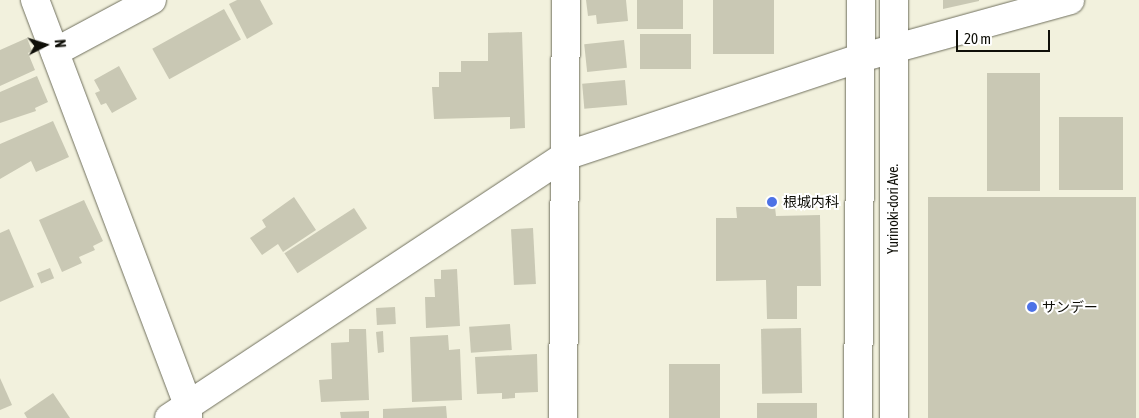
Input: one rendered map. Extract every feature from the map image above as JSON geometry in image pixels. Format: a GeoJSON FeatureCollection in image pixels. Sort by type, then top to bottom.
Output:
{"type":"FeatureCollection","features":[{"type":"Feature","properties":{"kind":"street"},"geometry":{"type":"LineString","coordinates":[[35,0],[182,414],[565,156],[860,58],[1070,0]]}},
{"type":"Feature","properties":{"kind":"street"},"geometry":{"type":"LineString","coordinates":[[54,52],[152,0]]}},
{"type":"Feature","properties":{"kind":"street"},"geometry":{"type":"LineString","coordinates":[[563,418],[566,0]]}},
{"type":"Feature","properties":{"kind":"street"},"geometry":{"type":"LineString","coordinates":[[858,418],[861,0]]}},
{"type":"Feature","properties":{"kind":"street","name":"Yurinoki-dori Ave."},"geometry":{"type":"LineString","coordinates":[[894,0],[894,418]]}},
{"type":"Feature","properties":{"kind":"building"},"geometry":{"type":"Polygon","coordinates":[[[237,0],[260,0],[273,24],[247,39],[229,4],[237,0]]]}},
{"type":"Feature","properties":{"kind":"building"},"geometry":{"type":"Polygon","coordinates":[[[586,0],[626,0],[628,21],[597,24],[596,15],[588,16],[586,0]]]}},
{"type":"Feature","properties":{"kind":"building"},"geometry":{"type":"Polygon","coordinates":[[[637,0],[683,0],[683,29],[637,29],[637,0]]]}},
{"type":"Feature","properties":{"kind":"building"},"geometry":{"type":"Polygon","coordinates":[[[713,0],[774,0],[774,54],[713,54],[713,0]]]}},
{"type":"Feature","properties":{"kind":"building"},"geometry":{"type":"Polygon","coordinates":[[[943,0],[979,0],[979,1],[943,9],[943,0]]]}},
{"type":"Feature","properties":{"kind":"building"},"geometry":{"type":"Polygon","coordinates":[[[224,9],[241,40],[169,79],[152,49],[224,9]]]}},
{"type":"Feature","properties":{"kind":"building"},"geometry":{"type":"Polygon","coordinates":[[[522,32],[525,128],[510,129],[510,117],[434,119],[432,87],[439,87],[439,72],[461,72],[461,61],[488,61],[488,33],[522,32]]]}},
{"type":"Feature","properties":{"kind":"building"},"geometry":{"type":"Polygon","coordinates":[[[640,34],[691,34],[691,69],[640,69],[640,34]]]}},
{"type":"Feature","properties":{"kind":"building"},"geometry":{"type":"Polygon","coordinates":[[[27,38],[32,51],[28,53],[35,70],[0,86],[0,50],[27,38]]]}},
{"type":"Feature","properties":{"kind":"building"},"geometry":{"type":"Polygon","coordinates":[[[624,40],[627,68],[587,72],[584,44],[624,40]]]}},
{"type":"Feature","properties":{"kind":"building"},"geometry":{"type":"Polygon","coordinates":[[[119,66],[137,99],[112,113],[106,103],[101,105],[95,93],[100,91],[94,80],[119,66]]]}},
{"type":"Feature","properties":{"kind":"building"},"geometry":{"type":"Polygon","coordinates":[[[987,73],[1040,73],[1040,191],[987,191],[987,73]]]}},
{"type":"Feature","properties":{"kind":"building"},"geometry":{"type":"Polygon","coordinates":[[[37,76],[48,102],[35,108],[36,111],[0,123],[0,92],[37,76]]]}},
{"type":"Feature","properties":{"kind":"building"},"geometry":{"type":"Polygon","coordinates":[[[625,80],[627,105],[584,109],[582,84],[625,80]]]}},
{"type":"Feature","properties":{"kind":"building"},"geometry":{"type":"Polygon","coordinates":[[[1059,117],[1123,117],[1123,190],[1059,190],[1059,117]]]}},
{"type":"Feature","properties":{"kind":"building"},"geometry":{"type":"Polygon","coordinates":[[[53,121],[69,157],[36,172],[31,161],[0,179],[0,144],[53,121]]]}},
{"type":"Feature","properties":{"kind":"building"},"geometry":{"type":"Polygon","coordinates":[[[294,197],[316,230],[283,252],[278,244],[262,255],[250,238],[266,227],[262,220],[294,197]]]}},
{"type":"Feature","properties":{"kind":"building","name":"サンデー"},"geometry":{"type":"Polygon","coordinates":[[[928,197],[1136,197],[1136,418],[928,418],[928,197]]]}},
{"type":"Feature","properties":{"kind":"building"},"geometry":{"type":"Polygon","coordinates":[[[84,200],[103,241],[93,246],[95,250],[79,257],[82,263],[62,272],[39,220],[84,200]]]}},
{"type":"Feature","properties":{"kind":"building"},"geometry":{"type":"Polygon","coordinates":[[[736,207],[775,207],[776,216],[820,215],[821,286],[797,286],[797,319],[767,319],[766,280],[716,281],[716,218],[737,218],[736,207]]]}},
{"type":"Feature","properties":{"kind":"building"},"geometry":{"type":"Polygon","coordinates":[[[354,208],[367,228],[297,273],[284,253],[354,208]]]}},
{"type":"Feature","properties":{"kind":"building"},"geometry":{"type":"Polygon","coordinates":[[[533,228],[536,284],[514,285],[511,229],[533,228]]]}},
{"type":"Feature","properties":{"kind":"building"},"geometry":{"type":"Polygon","coordinates":[[[9,229],[34,287],[0,302],[0,233],[9,229]]]}},
{"type":"Feature","properties":{"kind":"building"},"geometry":{"type":"Polygon","coordinates":[[[50,268],[54,278],[41,283],[37,273],[50,268]]]}},
{"type":"Feature","properties":{"kind":"building"},"geometry":{"type":"Polygon","coordinates":[[[457,269],[460,326],[426,328],[425,297],[435,297],[434,279],[441,279],[441,270],[457,269]]]}},
{"type":"Feature","properties":{"kind":"building"},"geometry":{"type":"Polygon","coordinates":[[[395,307],[396,324],[377,325],[376,308],[395,307]]]}},
{"type":"Feature","properties":{"kind":"building"},"geometry":{"type":"Polygon","coordinates":[[[510,324],[512,350],[471,353],[469,327],[510,324]]]}},
{"type":"Feature","properties":{"kind":"building"},"geometry":{"type":"Polygon","coordinates":[[[801,328],[802,393],[762,394],[761,329],[801,328]]]}},
{"type":"Feature","properties":{"kind":"building"},"geometry":{"type":"Polygon","coordinates":[[[349,329],[366,329],[369,400],[321,402],[319,380],[332,379],[331,343],[349,342],[349,329]]]}},
{"type":"Feature","properties":{"kind":"building"},"geometry":{"type":"Polygon","coordinates":[[[383,331],[384,352],[378,353],[376,332],[383,331]]]}},
{"type":"Feature","properties":{"kind":"building"},"geometry":{"type":"Polygon","coordinates":[[[448,335],[449,350],[460,349],[462,400],[412,402],[410,337],[448,335]]]}},
{"type":"Feature","properties":{"kind":"building"},"geometry":{"type":"Polygon","coordinates":[[[537,354],[538,392],[515,393],[515,398],[502,399],[502,393],[477,394],[475,357],[537,354]]]}},
{"type":"Feature","properties":{"kind":"building"},"geometry":{"type":"Polygon","coordinates":[[[669,364],[720,364],[720,418],[669,418],[669,364]]]}},
{"type":"Feature","properties":{"kind":"building"},"geometry":{"type":"Polygon","coordinates":[[[0,378],[12,405],[0,410],[0,378]]]}},
{"type":"Feature","properties":{"kind":"building"},"geometry":{"type":"Polygon","coordinates":[[[53,393],[70,418],[27,418],[24,413],[53,393]]]}},
{"type":"Feature","properties":{"kind":"building"},"geometry":{"type":"Polygon","coordinates":[[[757,403],[817,403],[817,418],[757,418],[757,403]]]}},
{"type":"Feature","properties":{"kind":"building"},"geometry":{"type":"Polygon","coordinates":[[[446,406],[447,418],[383,418],[383,409],[446,406]]]}},
{"type":"Feature","properties":{"kind":"building"},"geometry":{"type":"Polygon","coordinates":[[[369,411],[369,418],[341,418],[340,412],[369,411]]]}},
{"type":"Feature","properties":{"kind":"place","name":"根城内科"},"geometry":{"type":"Point","coordinates":[772,202]}},
{"type":"Feature","properties":{"kind":"place","name":"サンデー"},"geometry":{"type":"Point","coordinates":[1032,307]}}]}
